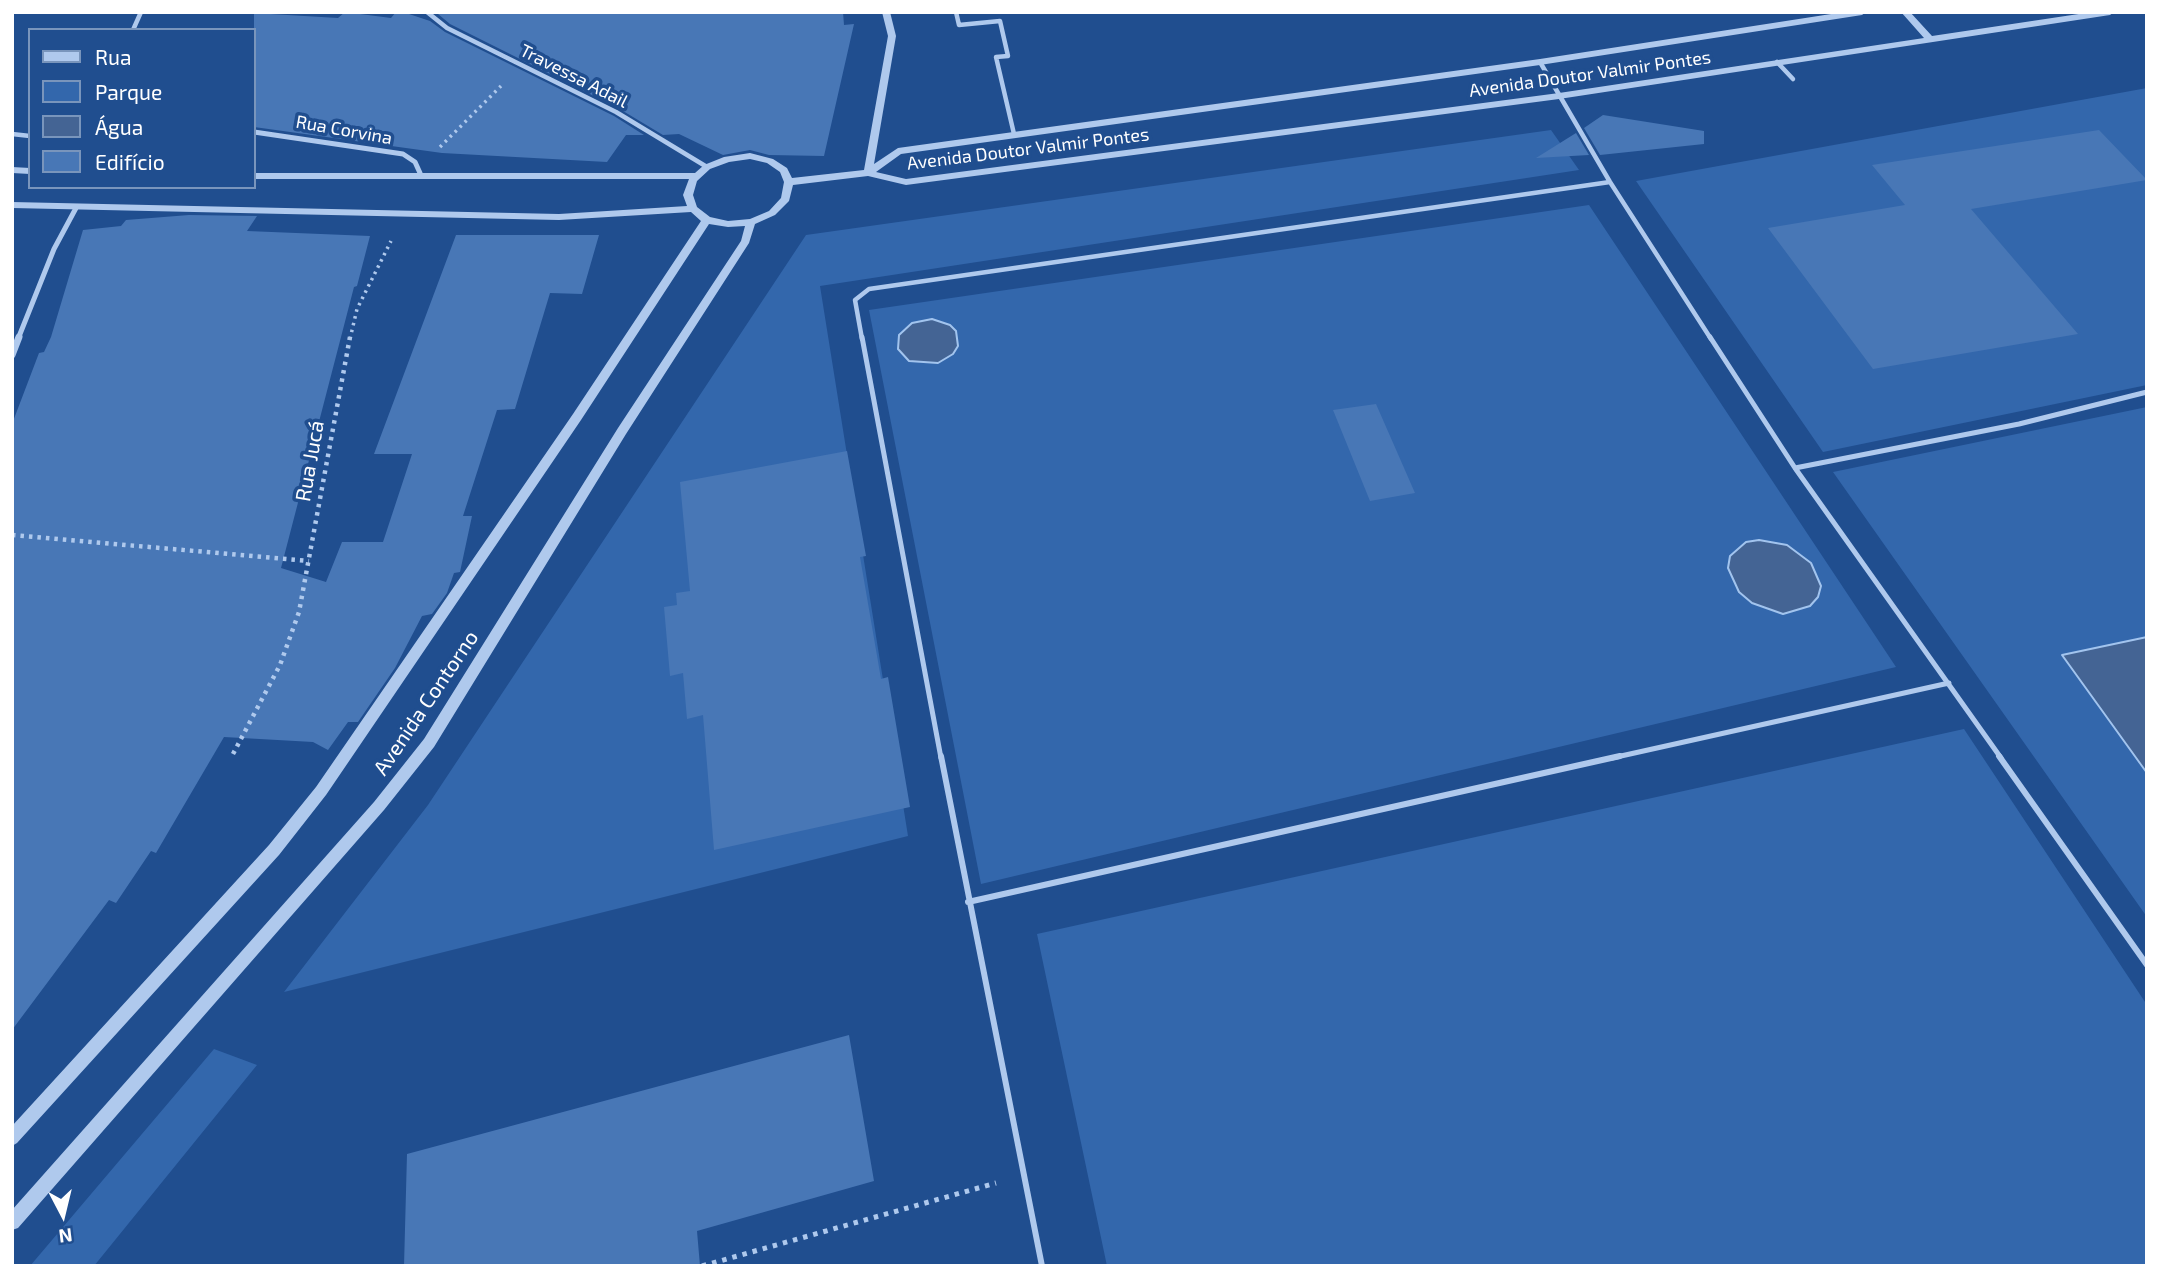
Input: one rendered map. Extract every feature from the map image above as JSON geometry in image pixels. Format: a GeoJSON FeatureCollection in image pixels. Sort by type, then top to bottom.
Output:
{"type":"FeatureCollection","features":[{"type":"Feature","properties":{"kind":"street"},"geometry":{"type":"LineString","coordinates":[[789,182],[868,173],[892,36],[886,12]]}},
{"type":"Feature","properties":{"kind":"street","name":"Avenida Doutor Valmir Pontes"},"geometry":{"type":"LineString","coordinates":[[868,173],[898,151],[1539,62],[1862,12]]}},
{"type":"Feature","properties":{"kind":"street"},"geometry":{"type":"LineString","coordinates":[[1905,12],[1929,38]]}},
{"type":"Feature","properties":{"kind":"street","name":"Avenida Doutor Valmir Pontes"},"geometry":{"type":"LineString","coordinates":[[868,173],[906,182],[1559,96],[2110,12]]}},
{"type":"Feature","properties":{"kind":"street","name":"Rua Corvina"},"geometry":{"type":"LineString","coordinates":[[256,132],[286,134],[403,155],[415,162],[420,173]]}},
{"type":"Feature","properties":{"kind":"street"},"geometry":{"type":"LineString","coordinates":[[750,156],[770,161],[784,170],[789,182],[786,200],[772,213],[751,222],[728,224],[707,220],[693,209],[688,195],[698,176],[707,167],[727,159],[750,156]]}},
{"type":"Feature","properties":{"kind":"street"},"geometry":{"type":"LineString","coordinates":[[256,176],[698,176]]}},
{"type":"Feature","properties":{"kind":"street"},"geometry":{"type":"LineString","coordinates":[[12,205],[559,217],[693,209]]}},
{"type":"Feature","properties":{"kind":"street"},"geometry":{"type":"LineString","coordinates":[[12,355],[54,249],[76,208]]}},
{"type":"Feature","properties":{"kind":"street","name":"Avenida Contorno"},"geometry":{"type":"LineString","coordinates":[[12,1138],[274,850],[320,791],[569,429],[707,220]]}},
{"type":"Feature","properties":{"kind":"street","name":"Avenida Contorno"},"geometry":{"type":"LineString","coordinates":[[12,1222],[379,806],[429,743],[622,431],[746,241],[751,222]]}},
{"type":"Feature","properties":{"kind":"lane"},"geometry":{"type":"LineString","coordinates":[[134,28],[141,12]]}},
{"type":"Feature","properties":{"kind":"lane","name":"Travessa Adail"},"geometry":{"type":"LineString","coordinates":[[427,12],[447,28],[616,112],[707,167]]}},
{"type":"Feature","properties":{"kind":"lane"},"geometry":{"type":"LineString","coordinates":[[956,12],[959,25],[1000,21],[1008,56],[996,57],[1014,134]]}},
{"type":"Feature","properties":{"kind":"lane"},"geometry":{"type":"LineString","coordinates":[[1539,62],[1611,182],[1795,468],[2147,965]]}},
{"type":"Feature","properties":{"kind":"lane"},"geometry":{"type":"LineString","coordinates":[[1777,62],[1794,79]]}},
{"type":"Feature","properties":{"kind":"lane"},"geometry":{"type":"LineString","coordinates":[[1042,1266],[968,902],[855,300],[869,289],[1611,182]]}},
{"type":"Feature","properties":{"kind":"lane"},"geometry":{"type":"LineString","coordinates":[[1795,468],[2019,424],[2147,392]]}},
{"type":"Feature","properties":{"kind":"lane"},"geometry":{"type":"LineString","coordinates":[[968,902],[1949,683]]}},
{"type":"Feature","properties":{"kind":"path"},"geometry":{"type":"LineString","coordinates":[[420,173],[448,136],[521,65]]}},
{"type":"Feature","properties":{"kind":"path","name":"Rua Jucá"},"geometry":{"type":"LineString","coordinates":[[233,754],[280,665],[299,612],[343,365],[357,309],[405,214]]}},
{"type":"Feature","properties":{"kind":"path"},"geometry":{"type":"LineString","coordinates":[[12,535],[309,561]]}},
{"type":"Feature","properties":{"kind":"path"},"geometry":{"type":"LineString","coordinates":[[702,1266],[1024,1176]]}},
{"type":"Feature","properties":{"kind":"green space"},"geometry":{"type":"Polygon","coordinates":[[[2147,88],[2147,385],[1823,452],[1636,181],[2147,88]]]}},
{"type":"Feature","properties":{"kind":"green space"},"geometry":{"type":"Polygon","coordinates":[[[1551,130],[1579,170],[820,286],[908,836],[284,992],[428,805],[806,235],[1551,130]]]}},
{"type":"Feature","properties":{"kind":"green space"},"geometry":{"type":"Polygon","coordinates":[[[1589,205],[1896,667],[981,884],[869,310],[1589,205]]]}},
{"type":"Feature","properties":{"kind":"green space"},"geometry":{"type":"Polygon","coordinates":[[[2147,407],[2147,917],[1833,472],[2147,407]]]}},
{"type":"Feature","properties":{"kind":"green space"},"geometry":{"type":"Polygon","coordinates":[[[1964,729],[2147,1005],[2147,1266],[1107,1266],[1037,934],[1964,729]]]}},
{"type":"Feature","properties":{"kind":"green space"},"geometry":{"type":"Polygon","coordinates":[[[214,1049],[257,1065],[94,1266],[30,1266],[214,1049]]]}},
{"type":"Feature","properties":{"kind":"water"},"geometry":{"type":"Polygon","coordinates":[[[932,319],[950,325],[956,331],[958,346],[953,354],[938,363],[909,361],[898,349],[899,335],[912,323],[932,319]]]}},
{"type":"Feature","properties":{"kind":"water"},"geometry":{"type":"Polygon","coordinates":[[[1759,540],[1787,545],[1811,563],[1821,586],[1818,597],[1810,606],[1783,614],[1752,603],[1739,592],[1728,568],[1730,556],[1746,542],[1759,540]]]}},
{"type":"Feature","properties":{"kind":"water"},"geometry":{"type":"Polygon","coordinates":[[[2147,637],[2147,773],[2062,655],[2147,637]]]}},
{"type":"Feature","properties":{"kind":"building"},"geometry":{"type":"Polygon","coordinates":[[[345,12],[391,18],[396,12],[403,12],[430,21],[445,32],[614,116],[644,135],[626,135],[607,162],[442,153],[256,127],[254,13],[338,18],[345,12]]]}},
{"type":"Feature","properties":{"kind":"building"},"geometry":{"type":"Polygon","coordinates":[[[843,12],[844,25],[854,24],[824,156],[769,155],[750,150],[723,155],[679,134],[663,135],[618,108],[450,24],[438,14],[843,12]]]}},
{"type":"Feature","properties":{"kind":"building"},"geometry":{"type":"Polygon","coordinates":[[[1603,115],[1704,131],[1704,144],[1600,155],[1584,128],[1603,115]]]}},
{"type":"Feature","properties":{"kind":"building"},"geometry":{"type":"Polygon","coordinates":[[[2099,130],[2147,180],[1971,209],[2078,334],[1873,369],[1768,228],[1905,205],[1872,165],[2099,130]]]}},
{"type":"Feature","properties":{"kind":"building"},"geometry":{"type":"Polygon","coordinates":[[[1576,133],[1589,155],[1536,158],[1576,133]]]}},
{"type":"Feature","properties":{"kind":"building"},"geometry":{"type":"Polygon","coordinates":[[[189,215],[257,216],[247,231],[370,236],[357,286],[354,287],[281,568],[326,582],[342,542],[383,542],[412,454],[374,454],[456,235],[599,235],[582,294],[550,293],[515,409],[497,410],[463,516],[472,516],[460,572],[454,573],[447,593],[432,614],[422,616],[395,668],[358,722],[348,722],[328,750],[313,742],[224,737],[156,853],[151,851],[116,903],[109,900],[12,1030],[12,424],[39,353],[44,352],[51,337],[83,230],[121,226],[126,220],[189,215]]]}},
{"type":"Feature","properties":{"kind":"building"},"geometry":{"type":"Polygon","coordinates":[[[1376,404],[1415,493],[1370,501],[1333,410],[1376,404]]]}},
{"type":"Feature","properties":{"kind":"building"},"geometry":{"type":"Polygon","coordinates":[[[847,451],[866,556],[860,557],[881,679],[888,677],[910,807],[714,850],[703,715],[687,719],[683,673],[670,676],[664,607],[677,605],[676,593],[690,591],[680,482],[847,451]]]}},
{"type":"Feature","properties":{"kind":"building"},"geometry":{"type":"Polygon","coordinates":[[[849,1035],[874,1181],[697,1231],[700,1266],[404,1266],[407,1154],[849,1035]]]}}]}
